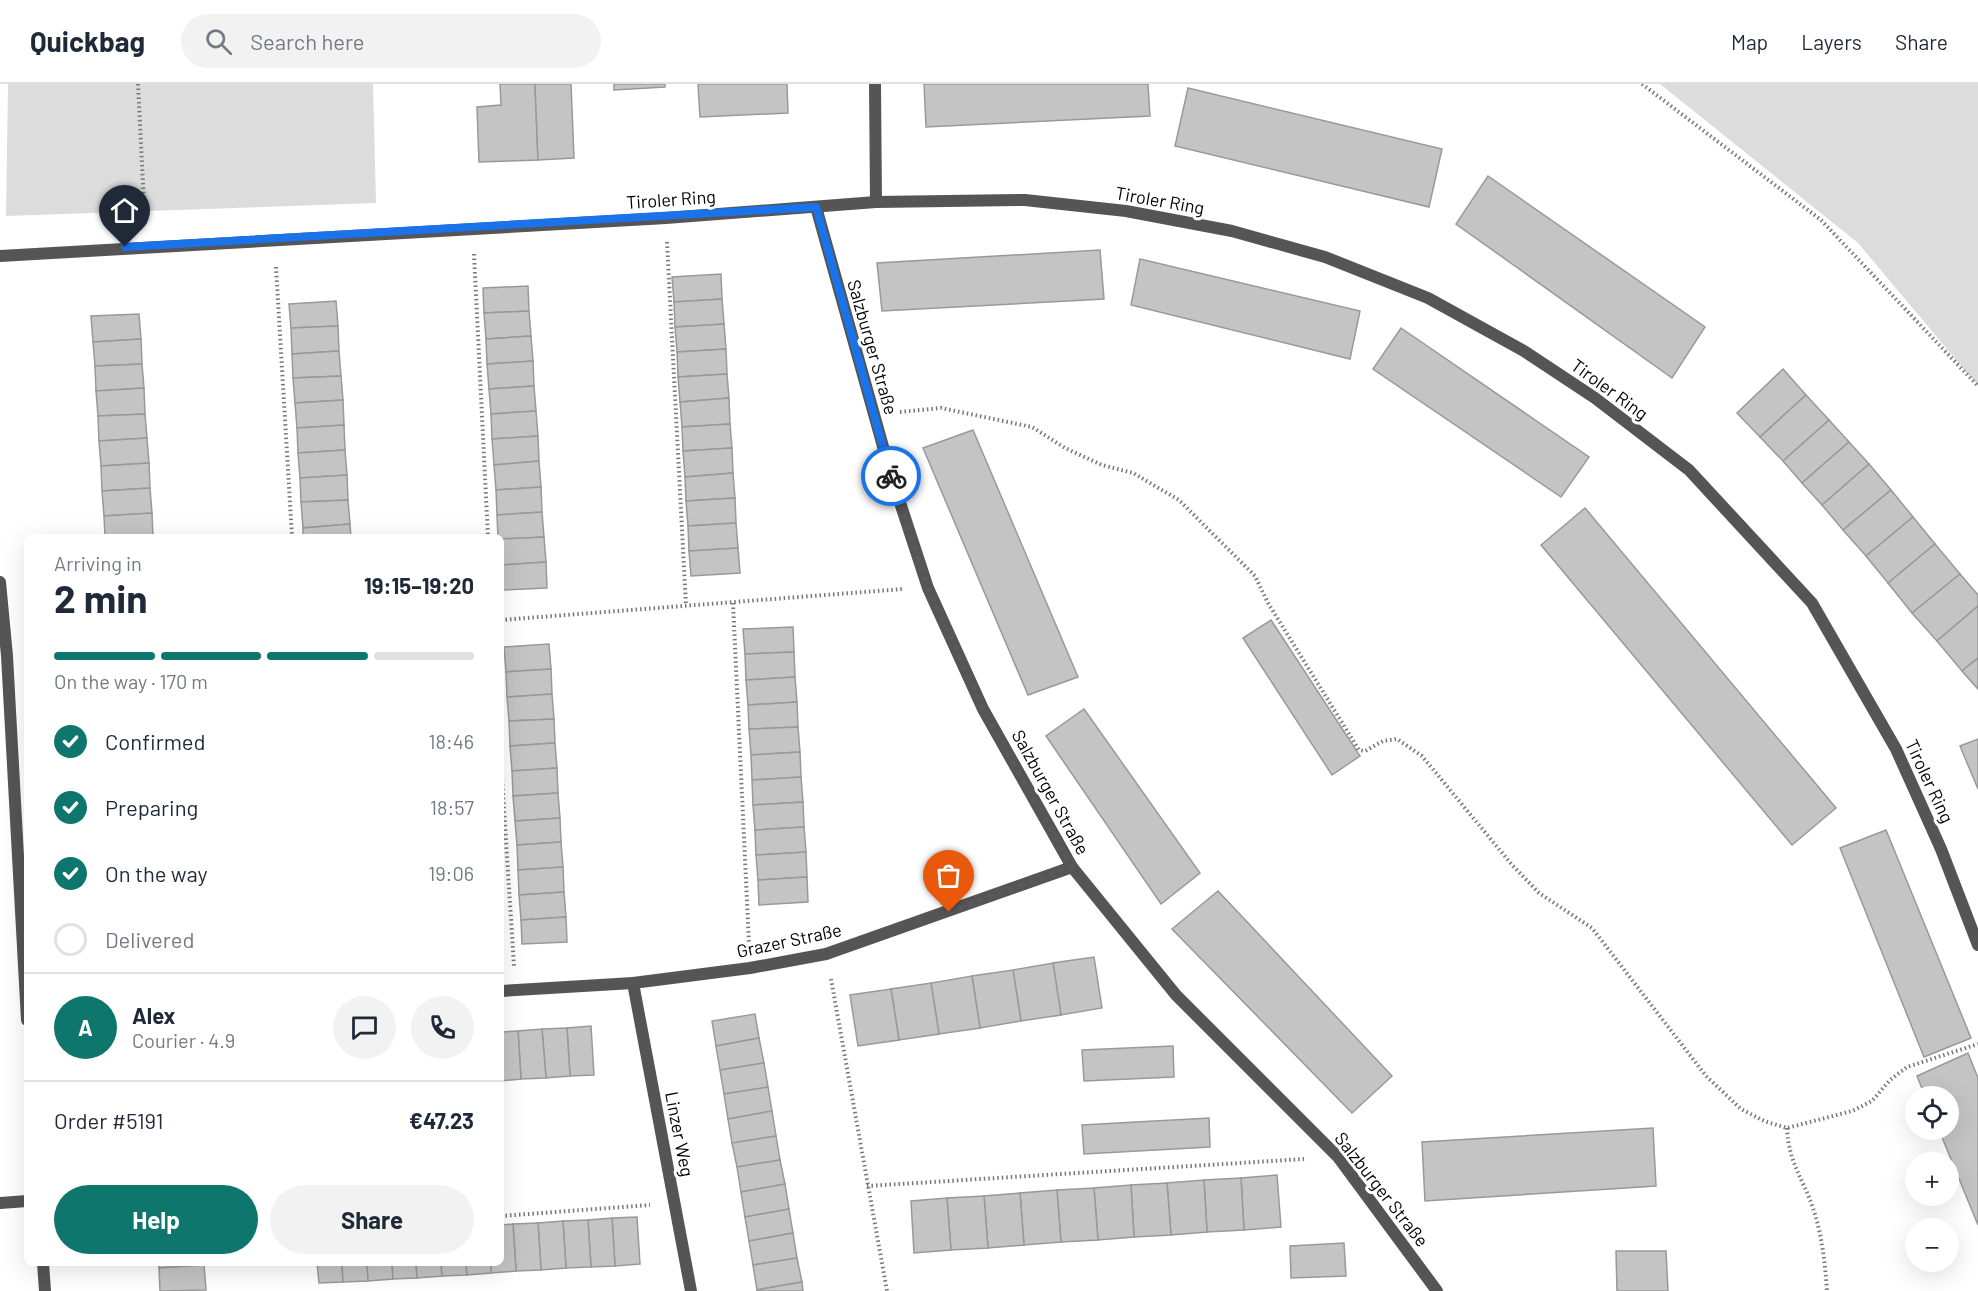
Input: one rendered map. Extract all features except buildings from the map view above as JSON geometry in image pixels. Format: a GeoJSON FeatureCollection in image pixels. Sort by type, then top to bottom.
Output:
{"type":"FeatureCollection","features":[{"type":"Feature","properties":{"kind":"street"},"geometry":{"type":"LineString","coordinates":[[875,84],[876,202]]}},
{"type":"Feature","properties":{"kind":"street","name":"Tiroler Ring"},"geometry":{"type":"LineString","coordinates":[[0,256],[666,218],[876,202],[1024,200],[1126,211],[1232,231],[1325,257],[1428,298],[1524,351],[1594,398],[1689,470],[1812,603],[1896,749],[1941,849],[1978,945]]}},
{"type":"Feature","properties":{"kind":"street","name":"Salzburger Straße"},"geometry":{"type":"LineString","coordinates":[[816,207],[875,419],[928,588],[983,709],[1072,867],[1176,995],[1338,1157],[1437,1291]]}},
{"type":"Feature","properties":{"kind":"street"},"geometry":{"type":"LineString","coordinates":[[0,582],[24,966]]}},
{"type":"Feature","properties":{"kind":"street","name":"Grazer Straße"},"geometry":{"type":"LineString","coordinates":[[504,991],[633,983],[750,968],[826,954],[1072,867]]}},
{"type":"Feature","properties":{"kind":"street","name":"Linzer Weg"},"geometry":{"type":"LineString","coordinates":[[633,983],[691,1291]]}},
{"type":"Feature","properties":{"kind":"street"},"geometry":{"type":"LineString","coordinates":[[0,1203],[24,1201]]}},
{"type":"Feature","properties":{"kind":"street"},"geometry":{"type":"LineString","coordinates":[[43,1266],[45,1291]]}},
{"type":"Feature","properties":{"kind":"path"},"geometry":{"type":"LineString","coordinates":[[138,84],[146,246]]}},
{"type":"Feature","properties":{"kind":"path"},"geometry":{"type":"LineString","coordinates":[[1642,84],[1821,220],[1978,386]]}},
{"type":"Feature","properties":{"kind":"path"},"geometry":{"type":"LineString","coordinates":[[666,218],[687,606]]}},
{"type":"Feature","properties":{"kind":"path"},"geometry":{"type":"LineString","coordinates":[[472,229],[488,534]]}},
{"type":"Feature","properties":{"kind":"path"},"geometry":{"type":"LineString","coordinates":[[274,239],[292,534]]}},
{"type":"Feature","properties":{"kind":"path"},"geometry":{"type":"LineString","coordinates":[[875,419],[914,409],[941,408],[1032,427],[1065,448],[1102,465],[1133,473],[1179,500],[1255,576],[1268,603],[1359,750],[1365,751],[1383,741],[1396,739],[1422,756],[1513,866],[1539,893],[1592,928],[1706,1076],[1740,1109],[1764,1121],[1787,1128],[1852,1111],[1872,1101],[1890,1080],[1907,1067],[1978,1044]]}},
{"type":"Feature","properties":{"kind":"path"},"geometry":{"type":"LineString","coordinates":[[504,620],[928,588]]}},
{"type":"Feature","properties":{"kind":"path"},"geometry":{"type":"LineString","coordinates":[[733,603],[750,968]]}},
{"type":"Feature","properties":{"kind":"path"},"geometry":{"type":"LineString","coordinates":[[504,808],[516,990]]}},
{"type":"Feature","properties":{"kind":"path"},"geometry":{"type":"LineString","coordinates":[[826,954],[887,1291]]}},
{"type":"Feature","properties":{"kind":"path"},"geometry":{"type":"LineString","coordinates":[[1787,1128],[1793,1167],[1812,1205],[1821,1232],[1827,1291]]}},
{"type":"Feature","properties":{"kind":"path"},"geometry":{"type":"LineString","coordinates":[[867,1186],[1338,1157]]}},
{"type":"Feature","properties":{"kind":"path"},"geometry":{"type":"LineString","coordinates":[[504,1216],[674,1203]]}},
{"type":"Feature","properties":{"kind":"shaded area"},"geometry":{"type":"Polygon","coordinates":[[[8,84],[373,84],[376,203],[6,216],[8,84]]]}},
{"type":"Feature","properties":{"kind":"shaded area"},"geometry":{"type":"Polygon","coordinates":[[[1660,84],[1978,84],[1978,386],[1858,243],[1660,84]]]}},
{"type":"Feature","properties":{"kind":"way so far"},"geometry":{"type":"LineString","coordinates":[[891,476],[928,588],[983,709],[1072,867],[949,912]]}},
{"type":"Feature","properties":{"kind":"route"},"geometry":{"type":"LineString","coordinates":[[125,247],[666,218],[816,207],[891,476]]}}]}
